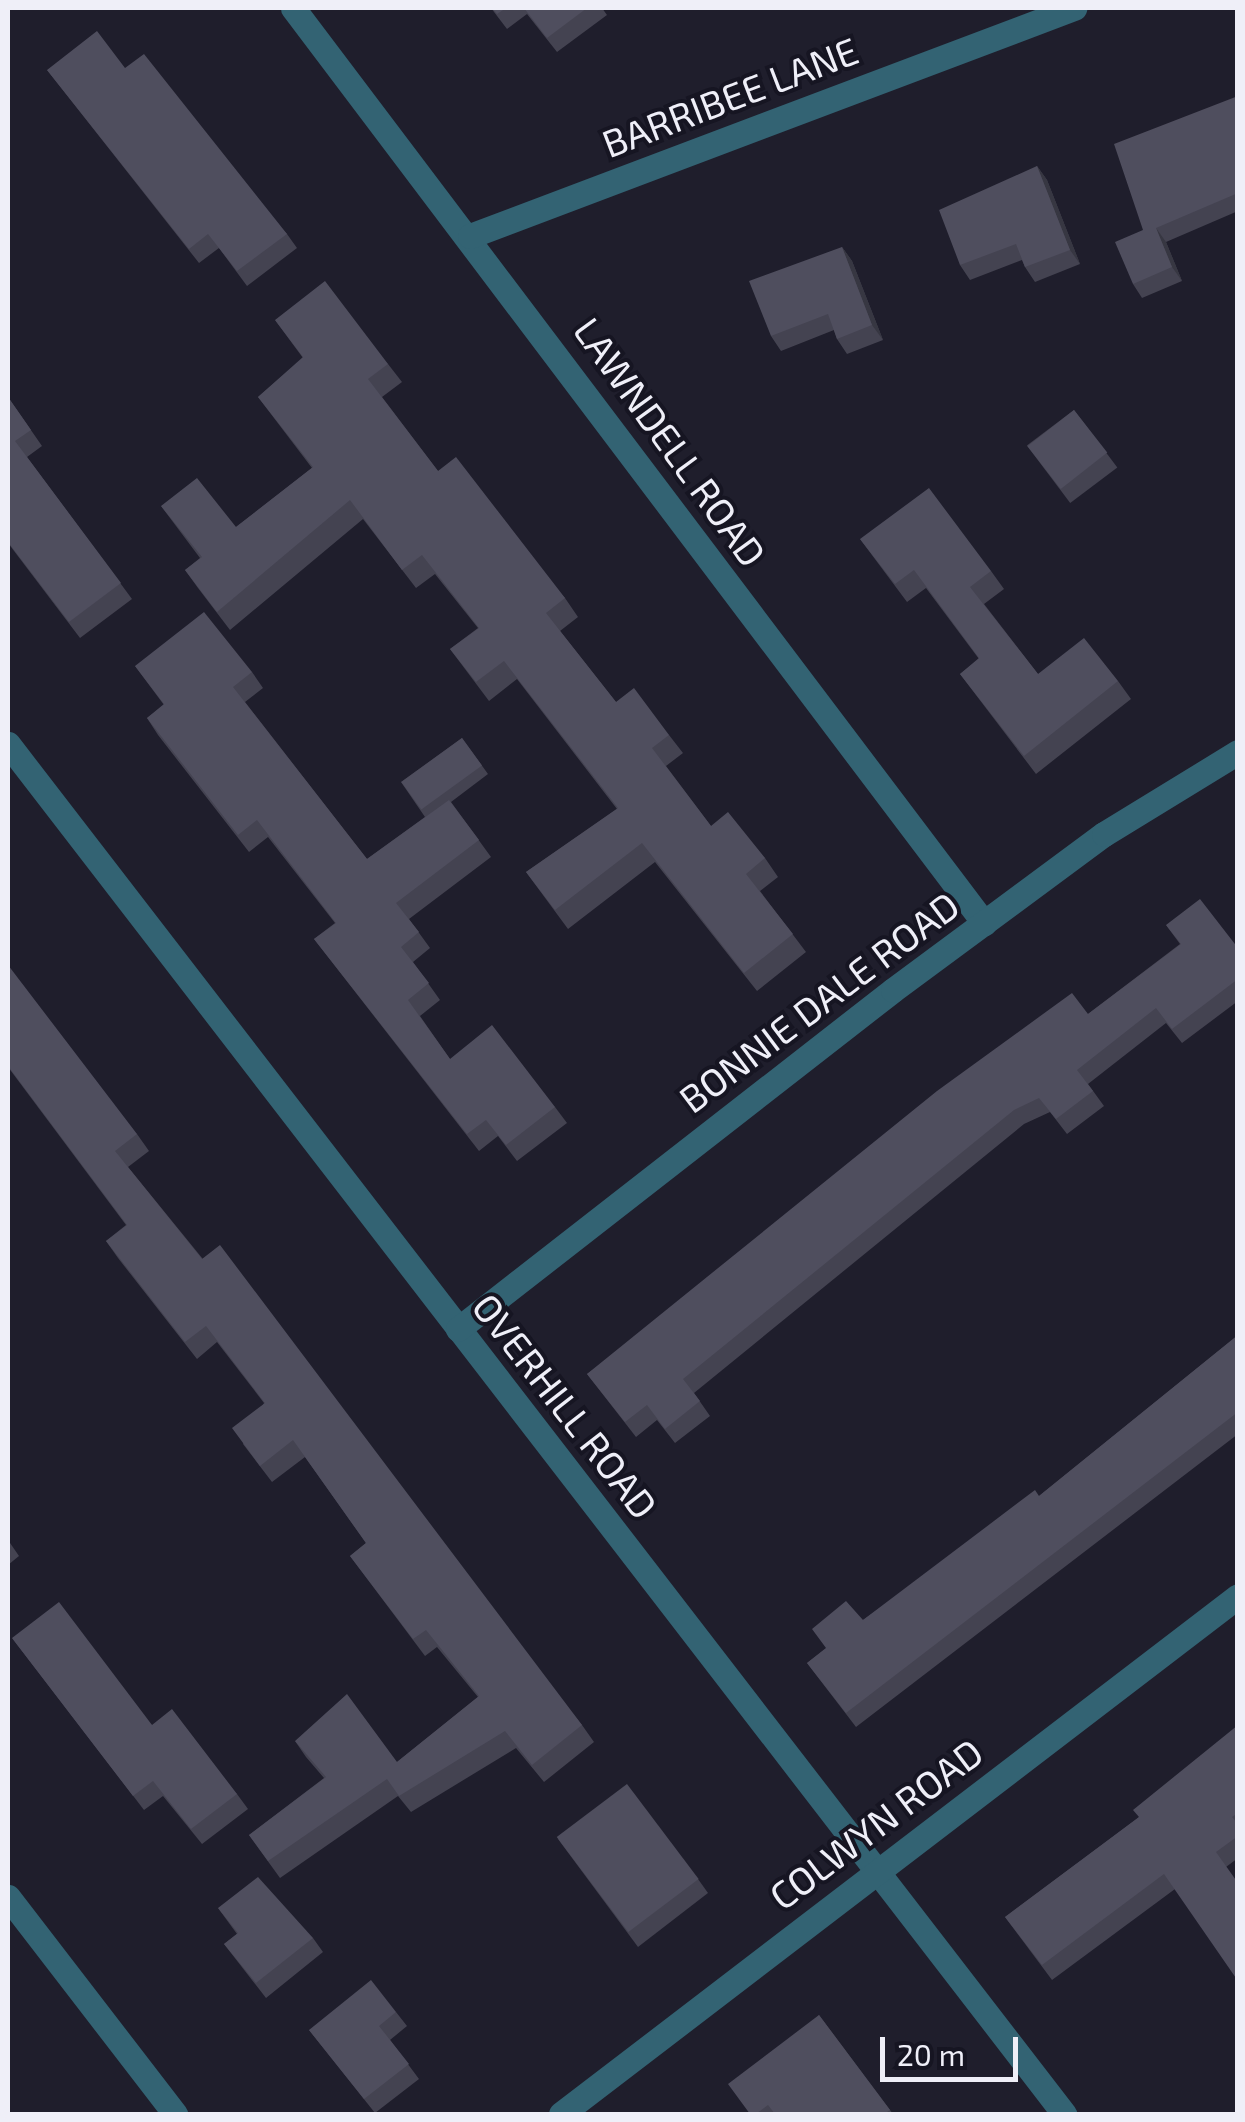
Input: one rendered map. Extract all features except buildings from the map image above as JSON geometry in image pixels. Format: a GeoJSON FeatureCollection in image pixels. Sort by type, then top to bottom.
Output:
{"type":"FeatureCollection","features":[{"type":"Feature","properties":{"kind":"street","name":"LAWNDELL ROAD"},"geometry":{"type":"LineString","coordinates":[[293,8],[470,236],[984,923]]}},
{"type":"Feature","properties":{"kind":"street","name":"BARRIBEE LANE"},"geometry":{"type":"LineString","coordinates":[[470,236],[1074,8]]}},
{"type":"Feature","properties":{"kind":"street","name":"OVERHILL ROAD"},"geometry":{"type":"LineString","coordinates":[[8,744],[1064,2114]]}},
{"type":"Feature","properties":{"kind":"street","name":"BONNIE DALE ROAD"},"geometry":{"type":"LineString","coordinates":[[458,1329],[984,923],[1238,752]]}},
{"type":"Feature","properties":{"kind":"street","name":"COLWYN ROAD"},"geometry":{"type":"LineString","coordinates":[[560,2114],[1238,1596]]}},
{"type":"Feature","properties":{"kind":"street"},"geometry":{"type":"LineString","coordinates":[[8,1897],[175,2114]]}}]}
